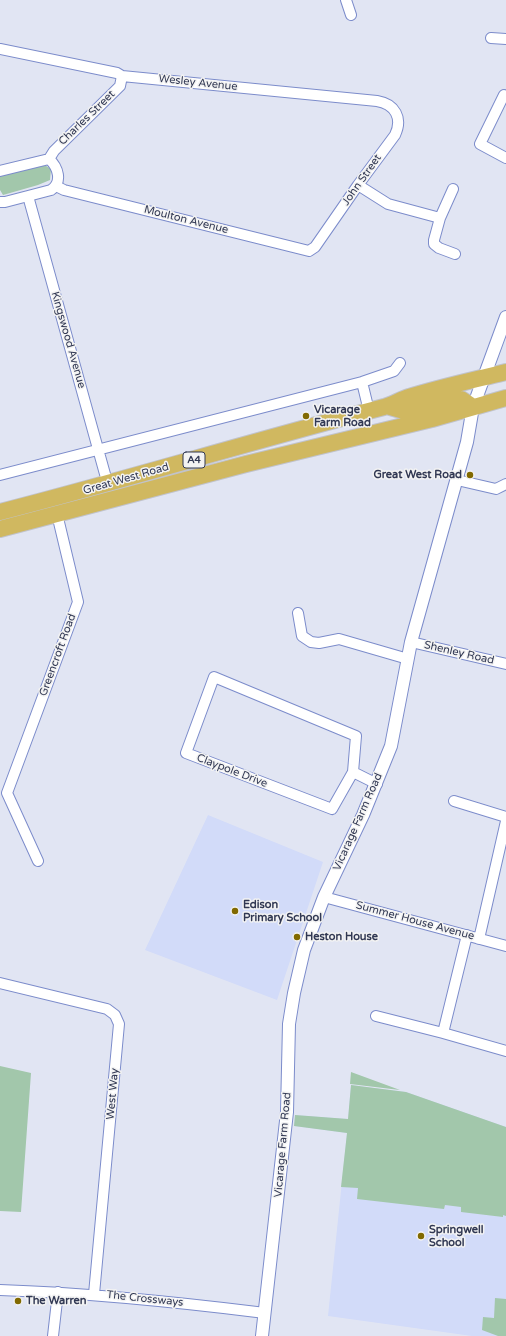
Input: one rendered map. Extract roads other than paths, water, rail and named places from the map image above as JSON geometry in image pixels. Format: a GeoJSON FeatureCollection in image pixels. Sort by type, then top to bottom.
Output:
{"type":"FeatureCollection","features":[{"type":"Feature","properties":{"kind":"highway","name":"Great West Road"},"geometry":{"type":"LineString","coordinates":[[0,512],[108,485],[387,406],[401,399],[506,372]]}},
{"type":"Feature","properties":{"kind":"highway","name":"A4"},"geometry":{"type":"LineString","coordinates":[[387,406],[404,411],[456,398],[461,399],[473,407]]}},
{"type":"Feature","properties":{"kind":"highway","name":"Great West Road"},"geometry":{"type":"LineString","coordinates":[[0,529],[506,398]]}},
{"type":"Feature","properties":{"kind":"street"},"geometry":{"type":"LineString","coordinates":[[346,0],[351,15]]}},
{"type":"Feature","properties":{"kind":"street"},"geometry":{"type":"LineString","coordinates":[[491,38],[506,39]]}},
{"type":"Feature","properties":{"kind":"street","name":"Wesley Avenue"},"geometry":{"type":"LineString","coordinates":[[0,49],[117,73],[122,76],[377,101],[390,105],[396,111]]}},
{"type":"Feature","properties":{"kind":"street","name":"Charles Street"},"geometry":{"type":"LineString","coordinates":[[49,159],[54,151],[120,86],[122,76]]}},
{"type":"Feature","properties":{"kind":"street"},"geometry":{"type":"LineString","coordinates":[[506,96],[504,95],[480,144],[506,158]]}},
{"type":"Feature","properties":{"kind":"street","name":"John Street"},"geometry":{"type":"LineString","coordinates":[[315,247],[395,135],[399,122],[396,111]]}},
{"type":"Feature","properties":{"kind":"street"},"geometry":{"type":"LineString","coordinates":[[0,171],[41,159],[49,159],[54,164],[59,179],[56,186],[28,196],[0,202]]}},
{"type":"Feature","properties":{"kind":"street"},"geometry":{"type":"LineString","coordinates":[[358,185],[388,204],[440,218]]}},
{"type":"Feature","properties":{"kind":"street","name":"Moulton Avenue"},"geometry":{"type":"LineString","coordinates":[[56,186],[64,190],[303,250],[309,251],[315,247]]}},
{"type":"Feature","properties":{"kind":"street"},"geometry":{"type":"LineString","coordinates":[[453,189],[440,218],[434,244],[439,248],[455,254]]}},
{"type":"Feature","properties":{"kind":"street","name":"Kingswood Avenue"},"geometry":{"type":"LineString","coordinates":[[28,196],[108,485]]}},
{"type":"Feature","properties":{"kind":"street","name":"Vicarage Farm Road"},"geometry":{"type":"LineString","coordinates":[[262,1336],[287,1112],[289,1024],[294,993],[304,950],[324,897],[376,784],[391,746],[411,642],[457,480],[467,442],[473,407],[506,317]]}},
{"type":"Feature","properties":{"kind":"street"},"geometry":{"type":"LineString","coordinates":[[0,475],[99,448],[362,382],[394,371],[400,363]]}},
{"type":"Feature","properties":{"kind":"street"},"geometry":{"type":"LineString","coordinates":[[362,382],[369,411]]}},
{"type":"Feature","properties":{"kind":"street"},"geometry":{"type":"LineString","coordinates":[[457,480],[496,489],[506,484]]}},
{"type":"Feature","properties":{"kind":"street","name":"Greencroft Road"},"geometry":{"type":"LineString","coordinates":[[38,861],[3,792],[78,602],[56,514]]}},
{"type":"Feature","properties":{"kind":"street"},"geometry":{"type":"LineString","coordinates":[[298,613],[302,636],[311,642],[319,643],[339,639],[408,660]]}},
{"type":"Feature","properties":{"kind":"street","name":"Shenley Road"},"geometry":{"type":"LineString","coordinates":[[411,642],[506,664]]}},
{"type":"Feature","properties":{"kind":"street","name":"Claypole Drive"},"geometry":{"type":"LineString","coordinates":[[214,677],[356,736],[352,772],[332,809],[186,753],[214,677]]}},
{"type":"Feature","properties":{"kind":"street"},"geometry":{"type":"LineString","coordinates":[[352,772],[376,784]]}},
{"type":"Feature","properties":{"kind":"street"},"geometry":{"type":"LineString","coordinates":[[454,801],[506,817]]}},
{"type":"Feature","properties":{"kind":"street"},"geometry":{"type":"LineString","coordinates":[[479,939],[506,821]]}},
{"type":"Feature","properties":{"kind":"street","name":"Summer House Avenue"},"geometry":{"type":"LineString","coordinates":[[324,897],[506,946]]}},
{"type":"Feature","properties":{"kind":"street"},"geometry":{"type":"LineString","coordinates":[[443,1033],[467,935]]}},
{"type":"Feature","properties":{"kind":"street","name":"West Way"},"geometry":{"type":"LineString","coordinates":[[0,984],[107,1009],[115,1015],[119,1024],[94,1294]]}},
{"type":"Feature","properties":{"kind":"street"},"geometry":{"type":"LineString","coordinates":[[376,1016],[506,1051]]}},
{"type":"Feature","properties":{"kind":"street","name":"The Crossways"},"geometry":{"type":"LineString","coordinates":[[0,1290],[94,1294],[169,1301],[265,1313]]}},
{"type":"Feature","properties":{"kind":"street"},"geometry":{"type":"LineString","coordinates":[[53,1336],[58,1292]]}},
{"type":"Feature","properties":{"kind":"place","name":"Vicarage Farm Road"},"geometry":{"type":"Point","coordinates":[306,416]}},
{"type":"Feature","properties":{"kind":"place","name":"Great West Road"},"geometry":{"type":"Point","coordinates":[470,475]}},
{"type":"Feature","properties":{"kind":"place","name":"Edison Primary School"},"geometry":{"type":"Point","coordinates":[235,911]}},
{"type":"Feature","properties":{"kind":"place","name":"Heston House"},"geometry":{"type":"Point","coordinates":[297,937]}},
{"type":"Feature","properties":{"kind":"place","name":"Springwell School"},"geometry":{"type":"Point","coordinates":[421,1236]}},
{"type":"Feature","properties":{"kind":"place","name":"The Warren"},"geometry":{"type":"Point","coordinates":[18,1301]}}]}
